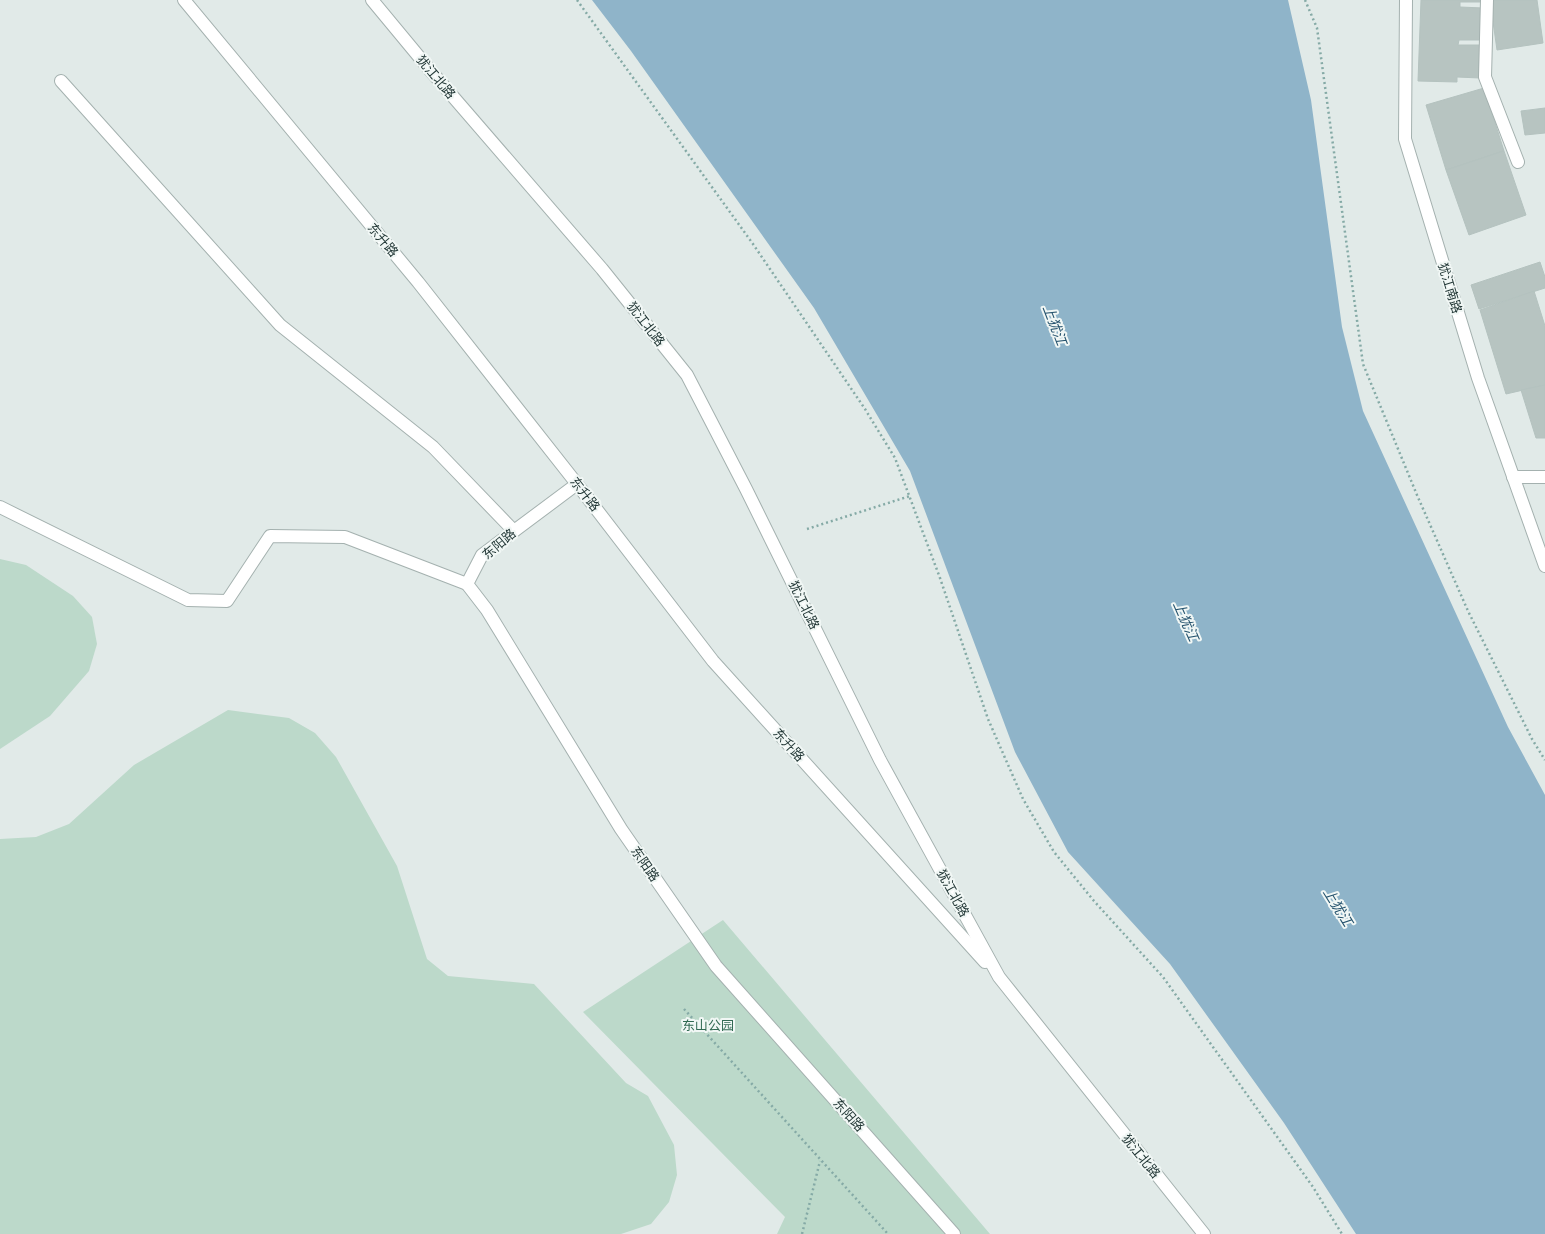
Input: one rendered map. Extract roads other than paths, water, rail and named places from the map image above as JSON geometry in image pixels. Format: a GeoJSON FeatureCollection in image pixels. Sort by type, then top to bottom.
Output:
{"type":"FeatureCollection","features":[{"type":"Feature","properties":{"kind":"street","name":"东升路"},"geometry":{"type":"LineString","coordinates":[[184,0],[418,282],[577,484],[713,661],[999,977]]}},
{"type":"Feature","properties":{"kind":"street","name":"犹江北路"},"geometry":{"type":"LineString","coordinates":[[372,0],[430,70],[602,269],[686,375],[746,489],[880,760],[999,977],[1204,1234]]}},
{"type":"Feature","properties":{"kind":"street","name":"犹江南路"},"geometry":{"type":"LineString","coordinates":[[1406,0],[1405,139],[1478,378],[1545,566]]}},
{"type":"Feature","properties":{"kind":"street"},"geometry":{"type":"LineString","coordinates":[[1487,0],[1485,77],[1518,162]]}},
{"type":"Feature","properties":{"kind":"street"},"geometry":{"type":"LineString","coordinates":[[61,81],[280,325],[433,447],[514,531]]}},
{"type":"Feature","properties":{"kind":"street"},"geometry":{"type":"LineString","coordinates":[[1513,477],[1545,477]]}},
{"type":"Feature","properties":{"kind":"street","name":"东阳路"},"geometry":{"type":"LineString","coordinates":[[577,484],[482,555],[467,584],[487,610],[621,828],[716,966],[954,1234]]}},
{"type":"Feature","properties":{"kind":"street"},"geometry":{"type":"LineString","coordinates":[[0,507],[188,600],[227,601],[270,536],[345,536],[467,584]]}},
{"type":"Feature","properties":{"kind":"water","name":"上犹江"},"geometry":{"type":"Polygon","coordinates":[[[592,0],[1288,0],[1311,100],[1342,327],[1363,411],[1508,727],[1545,795],[1545,1234],[1356,1234],[1284,1123],[1170,964],[1068,852],[1015,752],[910,471],[814,308],[631,51],[592,0]]]}},
{"type":"Feature","properties":{"kind":"park label","name":"东山公园"},"geometry":{"type":"Point","coordinates":[708,1025]}}]}
